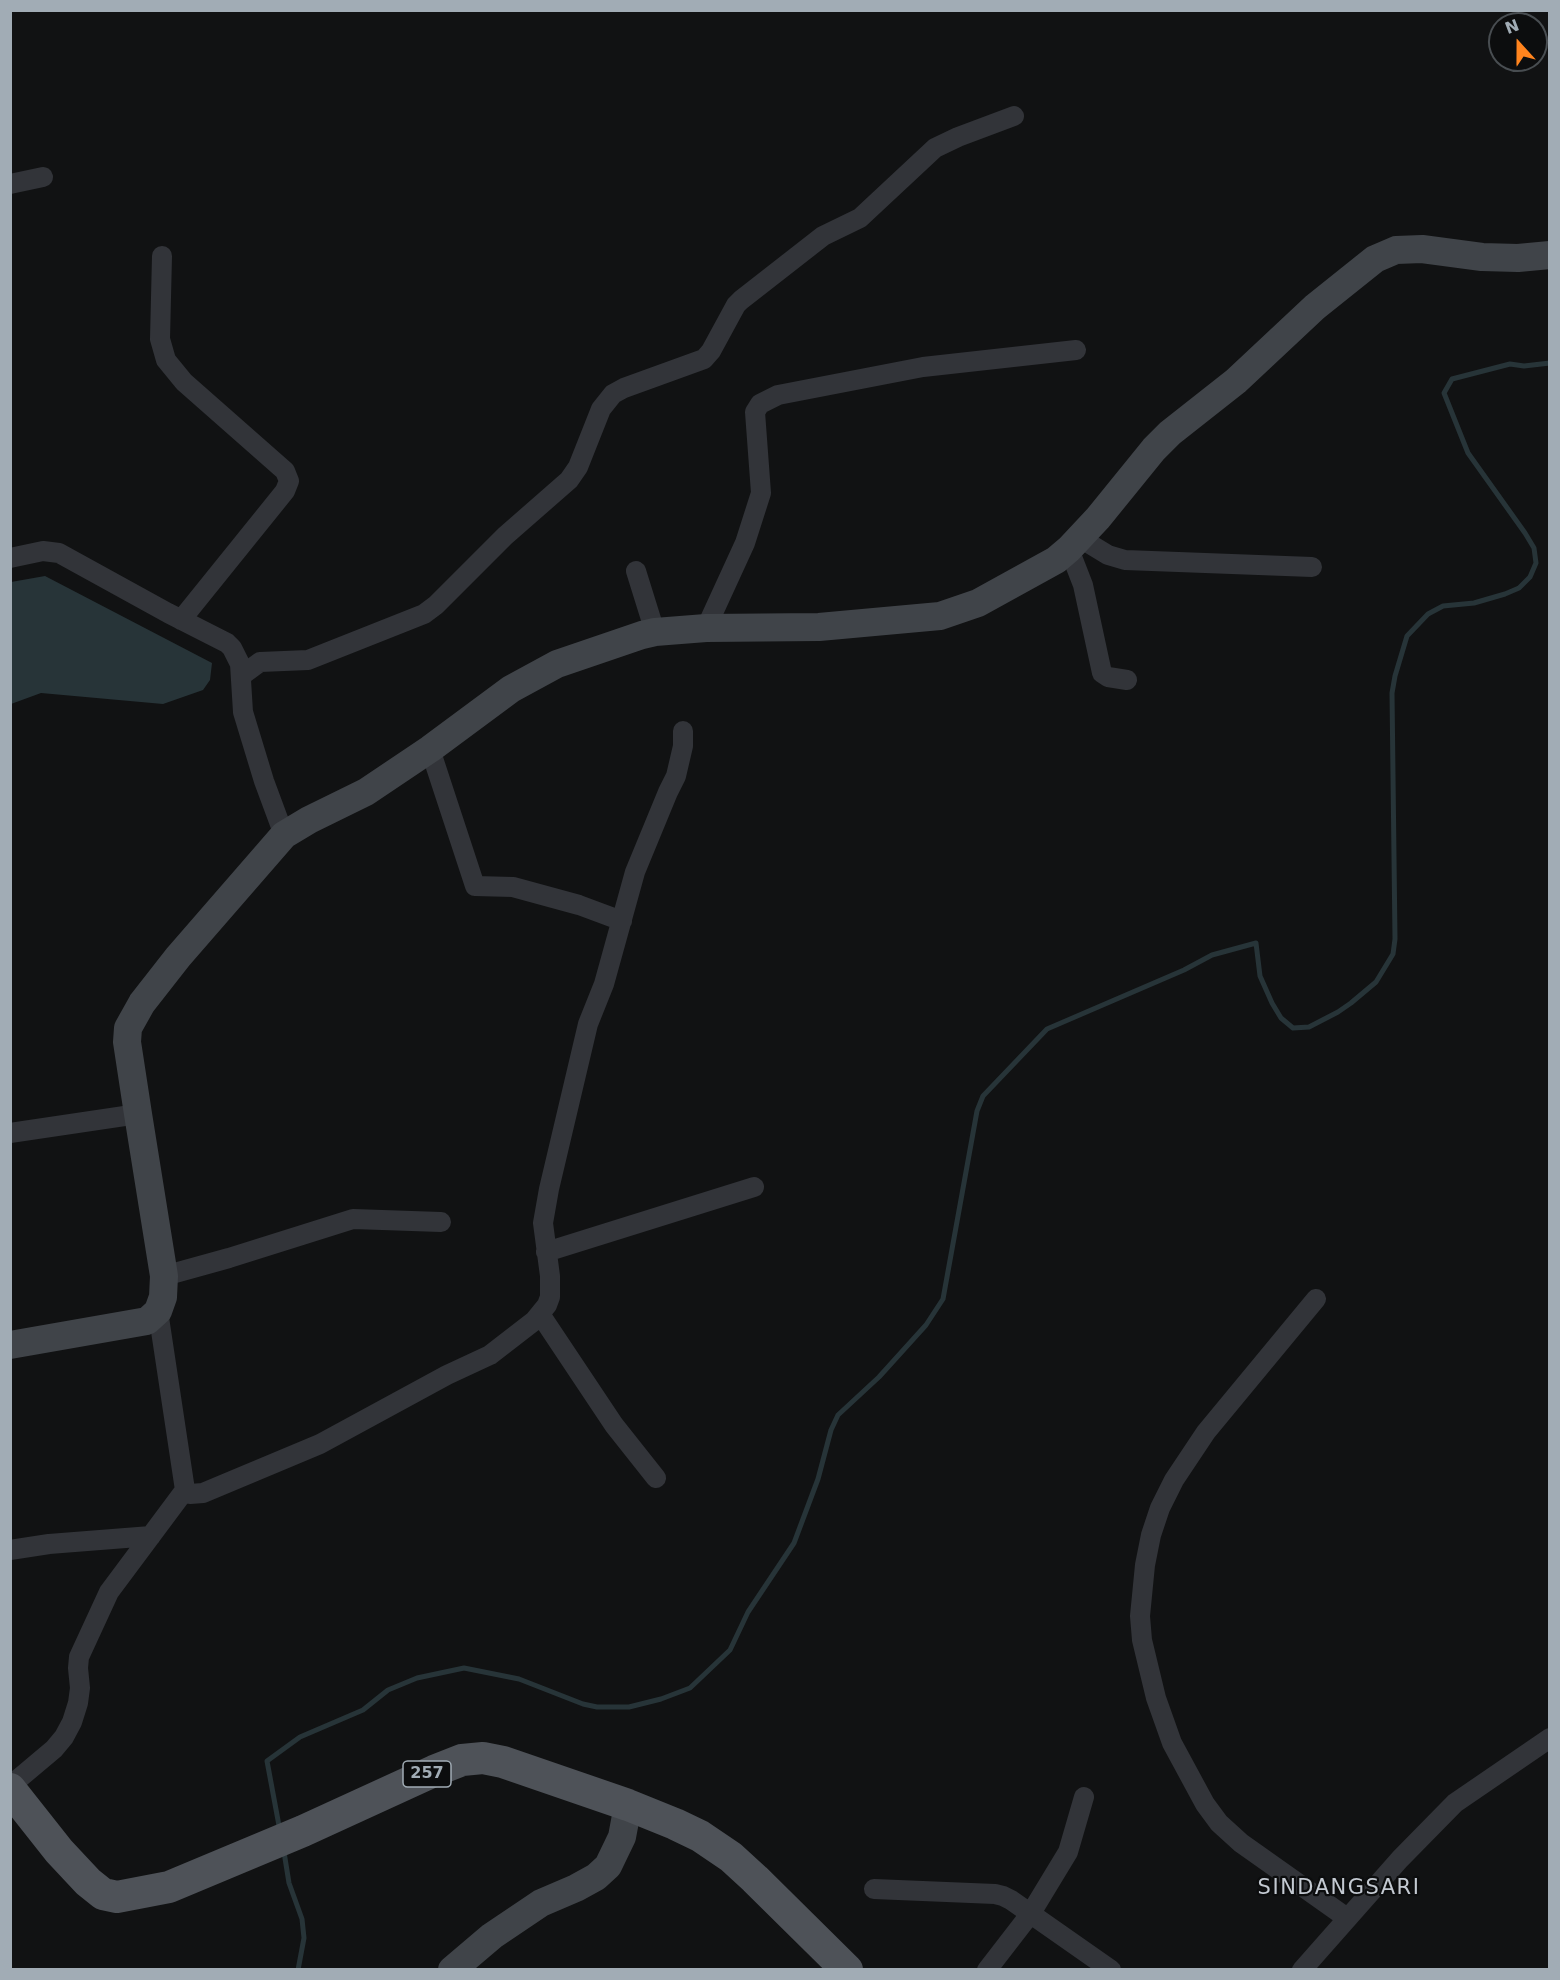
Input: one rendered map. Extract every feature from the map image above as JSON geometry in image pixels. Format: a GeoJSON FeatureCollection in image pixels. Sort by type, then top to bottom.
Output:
{"type":"FeatureCollection","features":[{"type":"Feature","properties":{"kind":"main road","name":"257"},"geometry":{"type":"LineString","coordinates":[[10,1787],[59,1851],[88,1882],[103,1894],[117,1898],[169,1887],[303,1831],[462,1760],[483,1758],[503,1762],[628,1805],[700,1836],[731,1857],[784,1905],[847,1970]]}},
{"type":"Feature","properties":{"kind":"street"},"geometry":{"type":"LineString","coordinates":[[241,676],[260,662],[308,660],[424,614],[506,536],[570,480],[578,467],[601,409],[613,394],[704,359],[741,300],[823,236],[864,214],[935,148],[958,137],[1014,117]]}},
{"type":"Feature","properties":{"kind":"street"},"geometry":{"type":"LineString","coordinates":[[10,184],[43,177]]}},
{"type":"Feature","properties":{"kind":"street"},"geometry":{"type":"LineString","coordinates":[[10,1345],[147,1321],[158,1311],[163,1297],[164,1276],[127,1042],[128,1028],[142,1003],[178,957],[284,836],[309,820],[366,792],[430,749],[511,689],[557,664],[655,632],[706,628],[819,627],[940,616],[978,603],[1056,560],[1075,543],[1170,433],[1236,381],[1315,307],[1375,259],[1396,250],[1422,249],[1482,257],[1518,258],[1550,255]]}},
{"type":"Feature","properties":{"kind":"street"},"geometry":{"type":"LineString","coordinates":[[162,256],[160,339],[166,360],[184,382],[285,471],[289,481],[285,491],[181,620]]}},
{"type":"Feature","properties":{"kind":"street"},"geometry":{"type":"LineString","coordinates":[[706,628],[745,543],[760,493],[755,412],[760,404],[778,394],[923,367],[1076,350]]}},
{"type":"Feature","properties":{"kind":"street"},"geometry":{"type":"LineString","coordinates":[[1075,543],[1125,560],[1312,567]]}},
{"type":"Feature","properties":{"kind":"street"},"geometry":{"type":"LineString","coordinates":[[1075,543],[1102,673],[1108,677],[1127,680]]}},
{"type":"Feature","properties":{"kind":"street"},"geometry":{"type":"LineString","coordinates":[[10,558],[43,551],[59,553],[227,643],[232,648],[240,664],[243,712],[284,836]]}},
{"type":"Feature","properties":{"kind":"street"},"geometry":{"type":"LineString","coordinates":[[636,571],[655,632]]}},
{"type":"Feature","properties":{"kind":"street"},"geometry":{"type":"LineString","coordinates":[[158,1311],[185,1490],[190,1494],[203,1493],[320,1444],[447,1375],[490,1356],[534,1321],[547,1305],[550,1297],[550,1276],[543,1223],[588,1024],[604,984],[635,873],[676,776],[683,746],[683,730]]}},
{"type":"Feature","properties":{"kind":"street"},"geometry":{"type":"LineString","coordinates":[[430,749],[475,886],[513,887],[579,905],[621,921]]}},
{"type":"Feature","properties":{"kind":"street"},"geometry":{"type":"LineString","coordinates":[[10,1133],[138,1114]]}},
{"type":"Feature","properties":{"kind":"street"},"geometry":{"type":"LineString","coordinates":[[546,1252],[754,1187]]}},
{"type":"Feature","properties":{"kind":"street"},"geometry":{"type":"LineString","coordinates":[[164,1276],[353,1219],[441,1222]]}},
{"type":"Feature","properties":{"kind":"street"},"geometry":{"type":"LineString","coordinates":[[1316,1299],[1206,1432],[1174,1480],[1160,1508],[1151,1535],[1144,1565],[1140,1616],[1142,1640],[1156,1698],[1172,1743],[1205,1804],[1219,1823],[1241,1843],[1347,1918]]}},
{"type":"Feature","properties":{"kind":"street"},"geometry":{"type":"LineString","coordinates":[[540,1314],[618,1431],[656,1478]]}},
{"type":"Feature","properties":{"kind":"street"},"geometry":{"type":"LineString","coordinates":[[10,1787],[54,1749],[64,1737],[78,1703],[79,1657],[109,1592],[185,1490]]}},
{"type":"Feature","properties":{"kind":"street"},"geometry":{"type":"LineString","coordinates":[[10,1550],[49,1544],[151,1536]]}},
{"type":"Feature","properties":{"kind":"street"},"geometry":{"type":"LineString","coordinates":[[1302,1970],[1400,1859],[1455,1803],[1550,1738]]}},
{"type":"Feature","properties":{"kind":"street"},"geometry":{"type":"LineString","coordinates":[[987,1970],[1031,1913],[1071,1846],[1084,1797]]}},
{"type":"Feature","properties":{"kind":"street"},"geometry":{"type":"LineString","coordinates":[[452,1970],[492,1936],[541,1903],[576,1888],[608,1866],[622,1837],[628,1805]]}},
{"type":"Feature","properties":{"kind":"street"},"geometry":{"type":"LineString","coordinates":[[874,1889],[995,1894],[1011,1900],[1112,1970]]}},
{"type":"Feature","properties":{"kind":"shaded area"},"geometry":{"type":"Polygon","coordinates":[[[45,576],[212,663],[210,680],[203,690],[163,704],[41,693],[11,704],[11,582],[45,576]]]}},
{"type":"Feature","properties":{"kind":"waterway"},"geometry":{"type":"LineString","coordinates":[[280,1831],[267,1761],[300,1737],[363,1710],[388,1690],[417,1678],[464,1668],[519,1679],[583,1704],[597,1707],[629,1707],[661,1699],[690,1688],[730,1650],[748,1612],[794,1543],[818,1479],[831,1430],[838,1415],[879,1377],[926,1325],[943,1299],[977,1111],[983,1096],[1047,1029],[1184,970],[1212,955],[1256,943],[1260,976],[1281,1018],[1293,1028],[1309,1027],[1338,1012],[1376,982],[1393,954],[1395,939],[1392,693],[1407,636],[1428,614],[1443,606],[1474,603],[1519,588],[1530,577],[1536,563],[1534,548],[1525,533],[1468,453],[1444,393],[1452,379],[1510,364],[1524,366],[1550,363]]}},
{"type":"Feature","properties":{"kind":"waterway"},"geometry":{"type":"LineString","coordinates":[[284,1852],[289,1883],[302,1919],[304,1938],[298,1970]]}},
{"type":"Feature","properties":{"kind":"district","name":"SINDANGSARI"},"geometry":{"type":"Point","coordinates":[1339,1889]}}]}
